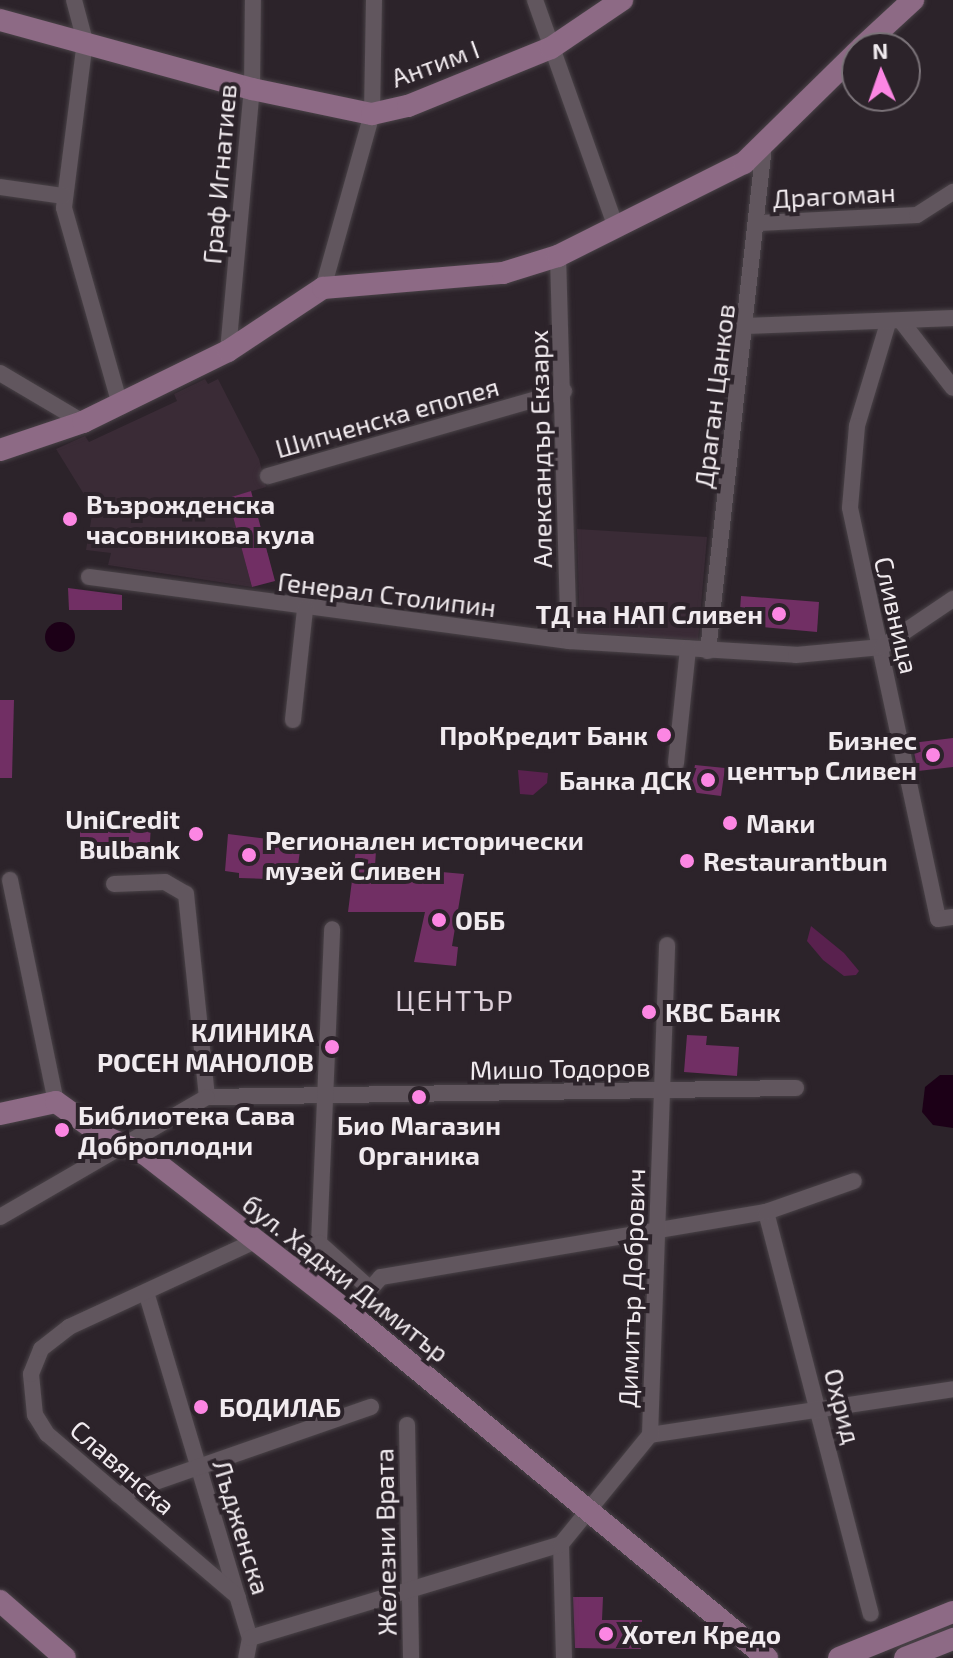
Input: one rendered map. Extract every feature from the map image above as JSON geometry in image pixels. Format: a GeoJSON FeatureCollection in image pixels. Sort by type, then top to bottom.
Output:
{"type":"FeatureCollection","features":[{"type":"Feature","properties":{"kind":"street"},"geometry":{"type":"LineString","coordinates":[[74,0],[85,41],[63,196],[120,404]]}},
{"type":"Feature","properties":{"kind":"street","name":"Граф Игнатиев"},"geometry":{"type":"LineString","coordinates":[[228,351],[252,89],[253,0]]}},
{"type":"Feature","properties":{"kind":"street"},"geometry":{"type":"LineString","coordinates":[[323,288],[372,114],[374,0]]}},
{"type":"Feature","properties":{"kind":"street"},"geometry":{"type":"LineString","coordinates":[[535,0],[616,228]]}},
{"type":"Feature","properties":{"kind":"street","name":"Антим I"},"geometry":{"type":"LineString","coordinates":[[0,20],[252,89],[372,114],[408,106],[551,48],[622,0]]}},
{"type":"Feature","properties":{"kind":"street"},"geometry":{"type":"LineString","coordinates":[[878,32],[913,0]]}},
{"type":"Feature","properties":{"kind":"street"},"geometry":{"type":"LineString","coordinates":[[0,450],[83,422],[228,351],[323,288],[503,273],[558,256],[744,163],[841,68]]}},
{"type":"Feature","properties":{"kind":"street","name":"Драган Цанков"},"geometry":{"type":"LineString","coordinates":[[708,651],[759,223],[764,146]]}},
{"type":"Feature","properties":{"kind":"street"},"geometry":{"type":"LineString","coordinates":[[0,187],[63,196]]}},
{"type":"Feature","properties":{"kind":"street","name":"Драгоман"},"geometry":{"type":"LineString","coordinates":[[759,223],[917,215],[953,192]]}},
{"type":"Feature","properties":{"kind":"street","name":"Александър Екзарх"},"geometry":{"type":"LineString","coordinates":[[558,256],[569,641]]}},
{"type":"Feature","properties":{"kind":"street"},"geometry":{"type":"LineString","coordinates":[[747,326],[895,323],[953,318]]}},
{"type":"Feature","properties":{"kind":"street"},"geometry":{"type":"LineString","coordinates":[[895,323],[953,388]]}},
{"type":"Feature","properties":{"kind":"street","name":"Сливница"},"geometry":{"type":"LineString","coordinates":[[895,323],[857,426],[850,479],[854,534],[946,918]]}},
{"type":"Feature","properties":{"kind":"street"},"geometry":{"type":"LineString","coordinates":[[0,373],[83,422]]}},
{"type":"Feature","properties":{"kind":"street","name":"Шипченска епопея"},"geometry":{"type":"LineString","coordinates":[[268,476],[564,391]]}},
{"type":"Feature","properties":{"kind":"street","name":"Генерал Столипин"},"geometry":{"type":"LineString","coordinates":[[89,577],[305,609],[569,641],[796,655],[882,647],[953,599]]}},
{"type":"Feature","properties":{"kind":"street"},"geometry":{"type":"LineString","coordinates":[[293,720],[305,609]]}},
{"type":"Feature","properties":{"kind":"street"},"geometry":{"type":"LineString","coordinates":[[676,763],[688,649]]}},
{"type":"Feature","properties":{"kind":"street"},"geometry":{"type":"LineString","coordinates":[[0,1114],[56,1102],[10,880]]}},
{"type":"Feature","properties":{"kind":"street"},"geometry":{"type":"LineString","coordinates":[[0,1217],[207,1097],[186,894],[165,882],[114,884]]}},
{"type":"Feature","properties":{"kind":"street"},"geometry":{"type":"LineString","coordinates":[[293,1269],[319,1243],[332,929]]}},
{"type":"Feature","properties":{"kind":"street","name":"Димитър Добрович"},"geometry":{"type":"LineString","coordinates":[[561,1544],[650,1435],[667,945]]}},
{"type":"Feature","properties":{"kind":"street","name":"Мишо Тодоров"},"geometry":{"type":"LineString","coordinates":[[207,1097],[796,1088]]}},
{"type":"Feature","properties":{"kind":"street","name":"бул. Хаджи Димитър"},"geometry":{"type":"LineString","coordinates":[[56,1102],[123,1144],[145,1154],[293,1269],[767,1658]]}},
{"type":"Feature","properties":{"kind":"street"},"geometry":{"type":"LineString","coordinates":[[349,1313],[368,1287],[381,1277],[766,1212],[854,1181]]}},
{"type":"Feature","properties":{"kind":"street","name":"Охрид"},"geometry":{"type":"LineString","coordinates":[[766,1212],[871,1614]]}},
{"type":"Feature","properties":{"kind":"street","name":"Славянска"},"geometry":{"type":"LineString","coordinates":[[238,1597],[47,1434],[35,1415],[31,1374],[50,1339],[255,1241]]}},
{"type":"Feature","properties":{"kind":"street"},"geometry":{"type":"LineString","coordinates":[[319,1243],[368,1287]]}},
{"type":"Feature","properties":{"kind":"street","name":"Лъдженска"},"geometry":{"type":"LineString","coordinates":[[146,1292],[250,1638]]}},
{"type":"Feature","properties":{"kind":"street"},"geometry":{"type":"LineString","coordinates":[[650,1435],[953,1389]]}},
{"type":"Feature","properties":{"kind":"street"},"geometry":{"type":"LineString","coordinates":[[118,1495],[371,1407]]}},
{"type":"Feature","properties":{"kind":"street","name":"Железни Врата"},"geometry":{"type":"LineString","coordinates":[[407,1425],[413,1588],[411,1658]]}},
{"type":"Feature","properties":{"kind":"street"},"geometry":{"type":"LineString","coordinates":[[246,1658],[250,1638],[561,1544],[564,1658]]}},
{"type":"Feature","properties":{"kind":"street"},"geometry":{"type":"LineString","coordinates":[[0,1601],[65,1658]]}},
{"type":"Feature","properties":{"kind":"street"},"geometry":{"type":"LineString","coordinates":[[839,1658],[953,1612]]}},
{"type":"Feature","properties":{"kind":"street"},"geometry":{"type":"LineString","coordinates":[[741,1635],[749,1658]]}},
{"type":"Feature","properties":{"kind":"street"},"geometry":{"type":"LineString","coordinates":[[905,1658],[953,1639]]}},
{"type":"Feature","properties":{"kind":"shaded area"},"geometry":{"type":"Polygon","coordinates":[[[205,379],[208,384],[218,379],[259,459],[266,487],[228,498],[252,587],[108,565],[111,553],[86,550],[93,509],[56,449],[85,436],[89,442],[177,401],[174,394],[205,379]]]}},
{"type":"Feature","properties":{"kind":"shaded area"},"geometry":{"type":"Polygon","coordinates":[[[577,529],[707,537],[698,640],[580,633],[577,529]]]}},
{"type":"Feature","properties":{"kind":"shaded area"},"geometry":{"type":"Polygon","coordinates":[[[60,622],[66,623],[74,631],[74,643],[66,651],[60,652],[54,651],[46,643],[45,637],[46,631],[54,623],[60,622]]]}},
{"type":"Feature","properties":{"kind":"shaded area"},"geometry":{"type":"Polygon","coordinates":[[[518,770],[548,773],[547,783],[533,795],[520,794],[518,770]]]}},
{"type":"Feature","properties":{"kind":"shaded area"},"geometry":{"type":"Polygon","coordinates":[[[811,926],[844,953],[859,971],[856,975],[844,976],[823,960],[807,941],[811,926]]]}},
{"type":"Feature","properties":{"kind":"shaded area"},"geometry":{"type":"Polygon","coordinates":[[[940,1075],[953,1075],[953,1128],[933,1125],[922,1112],[925,1087],[940,1075]]]}},
{"type":"Feature","properties":{"kind":"building"},"geometry":{"type":"Polygon","coordinates":[[[251,491],[275,581],[252,587],[228,498],[251,491]]]}},
{"type":"Feature","properties":{"kind":"building"},"geometry":{"type":"Polygon","coordinates":[[[68,588],[122,595],[122,610],[69,610],[68,588]]]}},
{"type":"Feature","properties":{"kind":"building","name":"ТД на НАП Сливен"},"geometry":{"type":"Polygon","coordinates":[[[741,596],[819,602],[817,632],[739,625],[741,596]]]}},
{"type":"Feature","properties":{"kind":"building"},"geometry":{"type":"Polygon","coordinates":[[[0,700],[14,700],[12,778],[0,778],[0,700]]]}},
{"type":"Feature","properties":{"kind":"building","name":"Бизнес център Сливен"},"geometry":{"type":"Polygon","coordinates":[[[953,738],[953,767],[918,771],[912,743],[953,738]]]}},
{"type":"Feature","properties":{"kind":"building","name":"Банка ДСК"},"geometry":{"type":"Polygon","coordinates":[[[695,765],[725,768],[721,796],[690,792],[695,765]]]}},
{"type":"Feature","properties":{"kind":"building"},"geometry":{"type":"Polygon","coordinates":[[[80,818],[151,826],[149,856],[80,849],[80,818]]]}},
{"type":"Feature","properties":{"kind":"building","name":"Регионален исторически музей Сливен"},"geometry":{"type":"Polygon","coordinates":[[[228,834],[301,843],[296,880],[239,878],[239,873],[225,871],[228,834]]]}},
{"type":"Feature","properties":{"kind":"building"},"geometry":{"type":"Polygon","coordinates":[[[356,849],[376,851],[375,866],[464,874],[452,946],[458,947],[456,966],[414,962],[425,912],[348,912],[356,849]]]}},
{"type":"Feature","properties":{"kind":"building"},"geometry":{"type":"Polygon","coordinates":[[[687,1035],[707,1036],[706,1045],[739,1047],[737,1076],[684,1072],[687,1035]]]}},
{"type":"Feature","properties":{"kind":"building","name":"Хотел Кредо"},"geometry":{"type":"Polygon","coordinates":[[[573,1597],[603,1597],[602,1620],[642,1620],[641,1649],[575,1648],[573,1597]]]}},
{"type":"Feature","properties":{"kind":"place","name":"Възрожденска часовникова кула"},"geometry":{"type":"Point","coordinates":[70,519]}},
{"type":"Feature","properties":{"kind":"place","name":"ТД на НАП Сливен"},"geometry":{"type":"Point","coordinates":[779,614]}},
{"type":"Feature","properties":{"kind":"place","name":"ПроКредит Банк"},"geometry":{"type":"Point","coordinates":[664,735]}},
{"type":"Feature","properties":{"kind":"place","name":"Бизнес център Сливен"},"geometry":{"type":"Point","coordinates":[933,755]}},
{"type":"Feature","properties":{"kind":"place","name":"Банка ДСК"},"geometry":{"type":"Point","coordinates":[708,780]}},
{"type":"Feature","properties":{"kind":"place","name":"Маки"},"geometry":{"type":"Point","coordinates":[730,823]}},
{"type":"Feature","properties":{"kind":"place","name":"UniCredit Bulbank"},"geometry":{"type":"Point","coordinates":[196,834]}},
{"type":"Feature","properties":{"kind":"place","name":"Регионален исторически музей Сливен"},"geometry":{"type":"Point","coordinates":[249,855]}},
{"type":"Feature","properties":{"kind":"place","name":"Restaurantbun"},"geometry":{"type":"Point","coordinates":[687,861]}},
{"type":"Feature","properties":{"kind":"place","name":"ОББ"},"geometry":{"type":"Point","coordinates":[439,920]}},
{"type":"Feature","properties":{"kind":"place","name":"КВС Банк"},"geometry":{"type":"Point","coordinates":[649,1012]}},
{"type":"Feature","properties":{"kind":"place","name":"КЛИНИКА РОСЕН МАНОЛОВ"},"geometry":{"type":"Point","coordinates":[332,1047]}},
{"type":"Feature","properties":{"kind":"place","name":"Био Магазин Органика"},"geometry":{"type":"Point","coordinates":[419,1097]}},
{"type":"Feature","properties":{"kind":"place","name":"Библиотека Сава Доброплодни"},"geometry":{"type":"Point","coordinates":[62,1130]}},
{"type":"Feature","properties":{"kind":"place","name":"БОДИЛАБ"},"geometry":{"type":"Point","coordinates":[201,1407]}},
{"type":"Feature","properties":{"kind":"place","name":"Хотел Кредо"},"geometry":{"type":"Point","coordinates":[606,1634]}},
{"type":"Feature","properties":{"kind":"district","name":"ЦЕНТЪР"},"geometry":{"type":"Point","coordinates":[455,1000]}}]}
